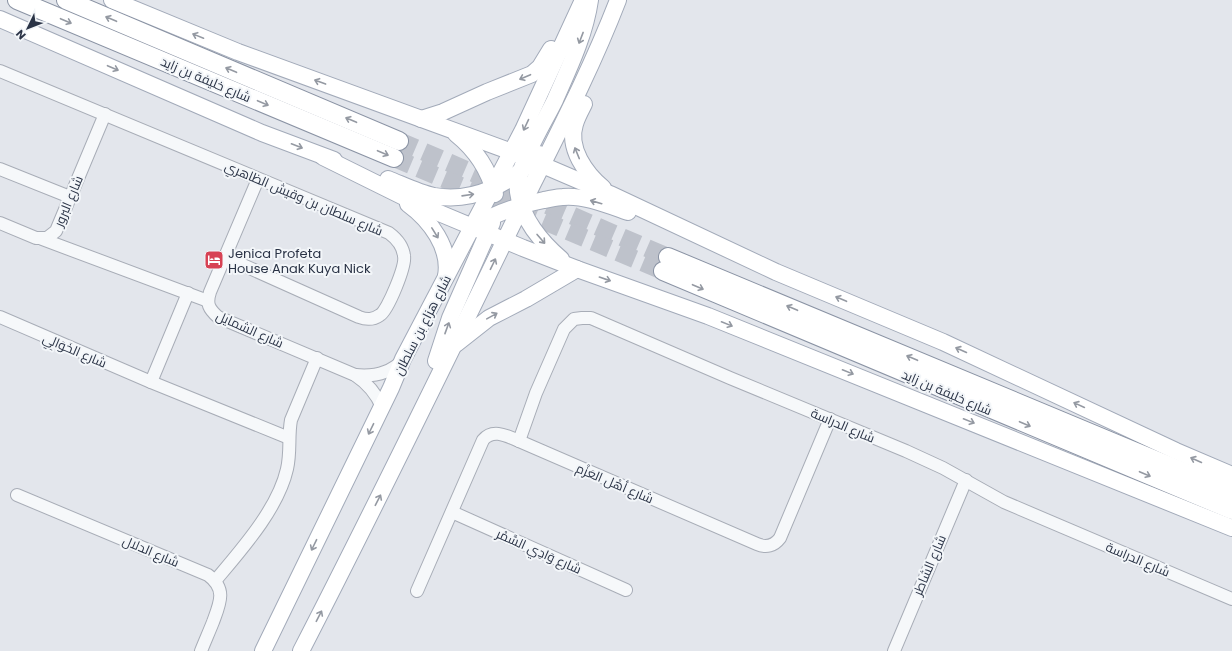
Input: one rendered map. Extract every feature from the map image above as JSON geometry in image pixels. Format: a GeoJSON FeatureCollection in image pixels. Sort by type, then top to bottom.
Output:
{"type":"FeatureCollection","features":[{"type":"Feature","properties":{"kind":"highway","name":"شارع خليفة بن زايد"},"geometry":{"type":"LineString","coordinates":[[17,0],[397,149],[66,0]]}},
{"type":"Feature","properties":{"kind":"highway","name":"شارع خليفة بن زايد"},"geometry":{"type":"LineString","coordinates":[[1232,492],[665,264],[1232,510]]}},
{"type":"Feature","properties":{"kind":"main road"},"geometry":{"type":"LineString","coordinates":[[112,0],[238,52],[449,128],[526,162],[610,194],[776,272],[943,342],[1176,451],[1232,475]]}},
{"type":"Feature","properties":{"kind":"main road"},"geometry":{"type":"LineString","coordinates":[[421,119],[443,112],[486,92],[532,74],[546,59],[576,0]]}},
{"type":"Feature","properties":{"kind":"main road","name":"شارع هزاع بن سلطان"},"geometry":{"type":"LineString","coordinates":[[301,651],[386,484],[522,206],[526,162],[523,130],[582,0]]}},
{"type":"Feature","properties":{"kind":"main road"},"geometry":{"type":"LineString","coordinates":[[573,267],[548,248],[534,232],[522,206],[518,190],[526,162],[555,99],[584,29],[590,0]]}},
{"type":"Feature","properties":{"kind":"main road"},"geometry":{"type":"LineString","coordinates":[[610,194],[599,185],[582,163],[573,144],[573,134],[575,124],[617,30],[618,20],[616,5]]}},
{"type":"Feature","properties":{"kind":"main road","name":"شارع هزاع بن سلطان"},"geometry":{"type":"LineString","coordinates":[[263,651],[382,407],[403,359],[494,188],[526,162],[564,120],[584,80],[616,5]]}},
{"type":"Feature","properties":{"kind":"main road"},"geometry":{"type":"LineString","coordinates":[[0,19],[254,130],[323,157],[434,196],[465,196],[479,194],[511,179],[526,162]]}},
{"type":"Feature","properties":{"kind":"main road"},"geometry":{"type":"LineString","coordinates":[[430,392],[438,353],[450,318],[488,233],[494,215],[495,202],[494,188],[489,175],[476,153],[466,142],[449,128]]}},
{"type":"Feature","properties":{"kind":"main road"},"geometry":{"type":"LineString","coordinates":[[323,157],[420,205],[473,227],[573,267],[708,316],[1232,528]]}},
{"type":"Feature","properties":{"kind":"main road"},"geometry":{"type":"LineString","coordinates":[[323,157],[403,200],[421,215],[436,234],[446,256],[447,263],[445,281]]}},
{"type":"Feature","properties":{"kind":"main road"},"geometry":{"type":"LineString","coordinates":[[473,227],[494,215],[530,203],[563,197],[588,200],[634,214],[748,263],[776,272]]}},
{"type":"Feature","properties":{"kind":"main road"},"geometry":{"type":"LineString","coordinates":[[451,349],[489,318],[542,290],[573,267]]}},
{"type":"Feature","properties":{"kind":"street","name":"شارع سلطان بن وقيش الظاهري"},"geometry":{"type":"LineString","coordinates":[[0,70],[389,233],[400,243],[404,257],[402,271],[384,311],[377,317],[368,319],[360,317],[225,257]]}},
{"type":"Feature","properties":{"kind":"street","name":"شارع البرور"},"geometry":{"type":"LineString","coordinates":[[0,223],[36,238],[42,239],[52,235],[56,231],[105,114]]}},
{"type":"Feature","properties":{"kind":"street"},"geometry":{"type":"LineString","coordinates":[[0,169],[70,197]]}},
{"type":"Feature","properties":{"kind":"street","name":"شارع الشمايل"},"geometry":{"type":"LineString","coordinates":[[258,179],[208,301],[208,306],[211,311],[218,318],[355,374],[367,376],[382,374],[390,370],[403,359]]}},
{"type":"Feature","properties":{"kind":"street"},"geometry":{"type":"LineString","coordinates":[[42,239],[208,301]]}},
{"type":"Feature","properties":{"kind":"street"},"geometry":{"type":"LineString","coordinates":[[151,382],[188,293]]}},
{"type":"Feature","properties":{"kind":"street","name":"شارع الخَوَالِي"},"geometry":{"type":"LineString","coordinates":[[0,318],[151,382],[289,438]]}},
{"type":"Feature","properties":{"kind":"street","name":"شارع الدراسة"},"geometry":{"type":"LineString","coordinates":[[519,441],[536,393],[562,332],[571,321],[582,318],[595,320],[934,463],[1004,502],[1232,599]]}},
{"type":"Feature","properties":{"kind":"street"},"geometry":{"type":"LineString","coordinates":[[201,651],[221,603],[220,591],[215,581],[253,533],[284,481],[289,460],[291,420],[318,358]]}},
{"type":"Feature","properties":{"kind":"street","name":"شارع الشمايل"},"geometry":{"type":"LineString","coordinates":[[355,374],[371,388],[382,407]]}},
{"type":"Feature","properties":{"kind":"street","name":"شارع أهْل العَزْم"},"geometry":{"type":"LineString","coordinates":[[417,591],[483,440],[494,433],[498,433],[519,441],[757,544],[765,546],[774,544],[780,538],[830,419]]}},
{"type":"Feature","properties":{"kind":"street","name":"شارع الشاطر"},"geometry":{"type":"LineString","coordinates":[[894,651],[966,480]]}},
{"type":"Feature","properties":{"kind":"street","name":"شارع الدلال"},"geometry":{"type":"LineString","coordinates":[[17,495],[208,575],[215,581]]}},
{"type":"Feature","properties":{"kind":"street","name":"شارع وَادِي السَّمْر"},"geometry":{"type":"LineString","coordinates":[[452,512],[626,590]]}},
{"type":"Feature","properties":{"kind":"tunnel"},"geometry":{"type":"LineString","coordinates":[[399,141],[668,257]]}},
{"type":"Feature","properties":{"kind":"tunnel"},"geometry":{"type":"LineString","coordinates":[[394,158],[663,271]]}},
{"type":"Feature","properties":{"kind":"place","name":"Jenica Profeta House Anak Kuya Nick"},"geometry":{"type":"Point","coordinates":[214,260]}}]}
